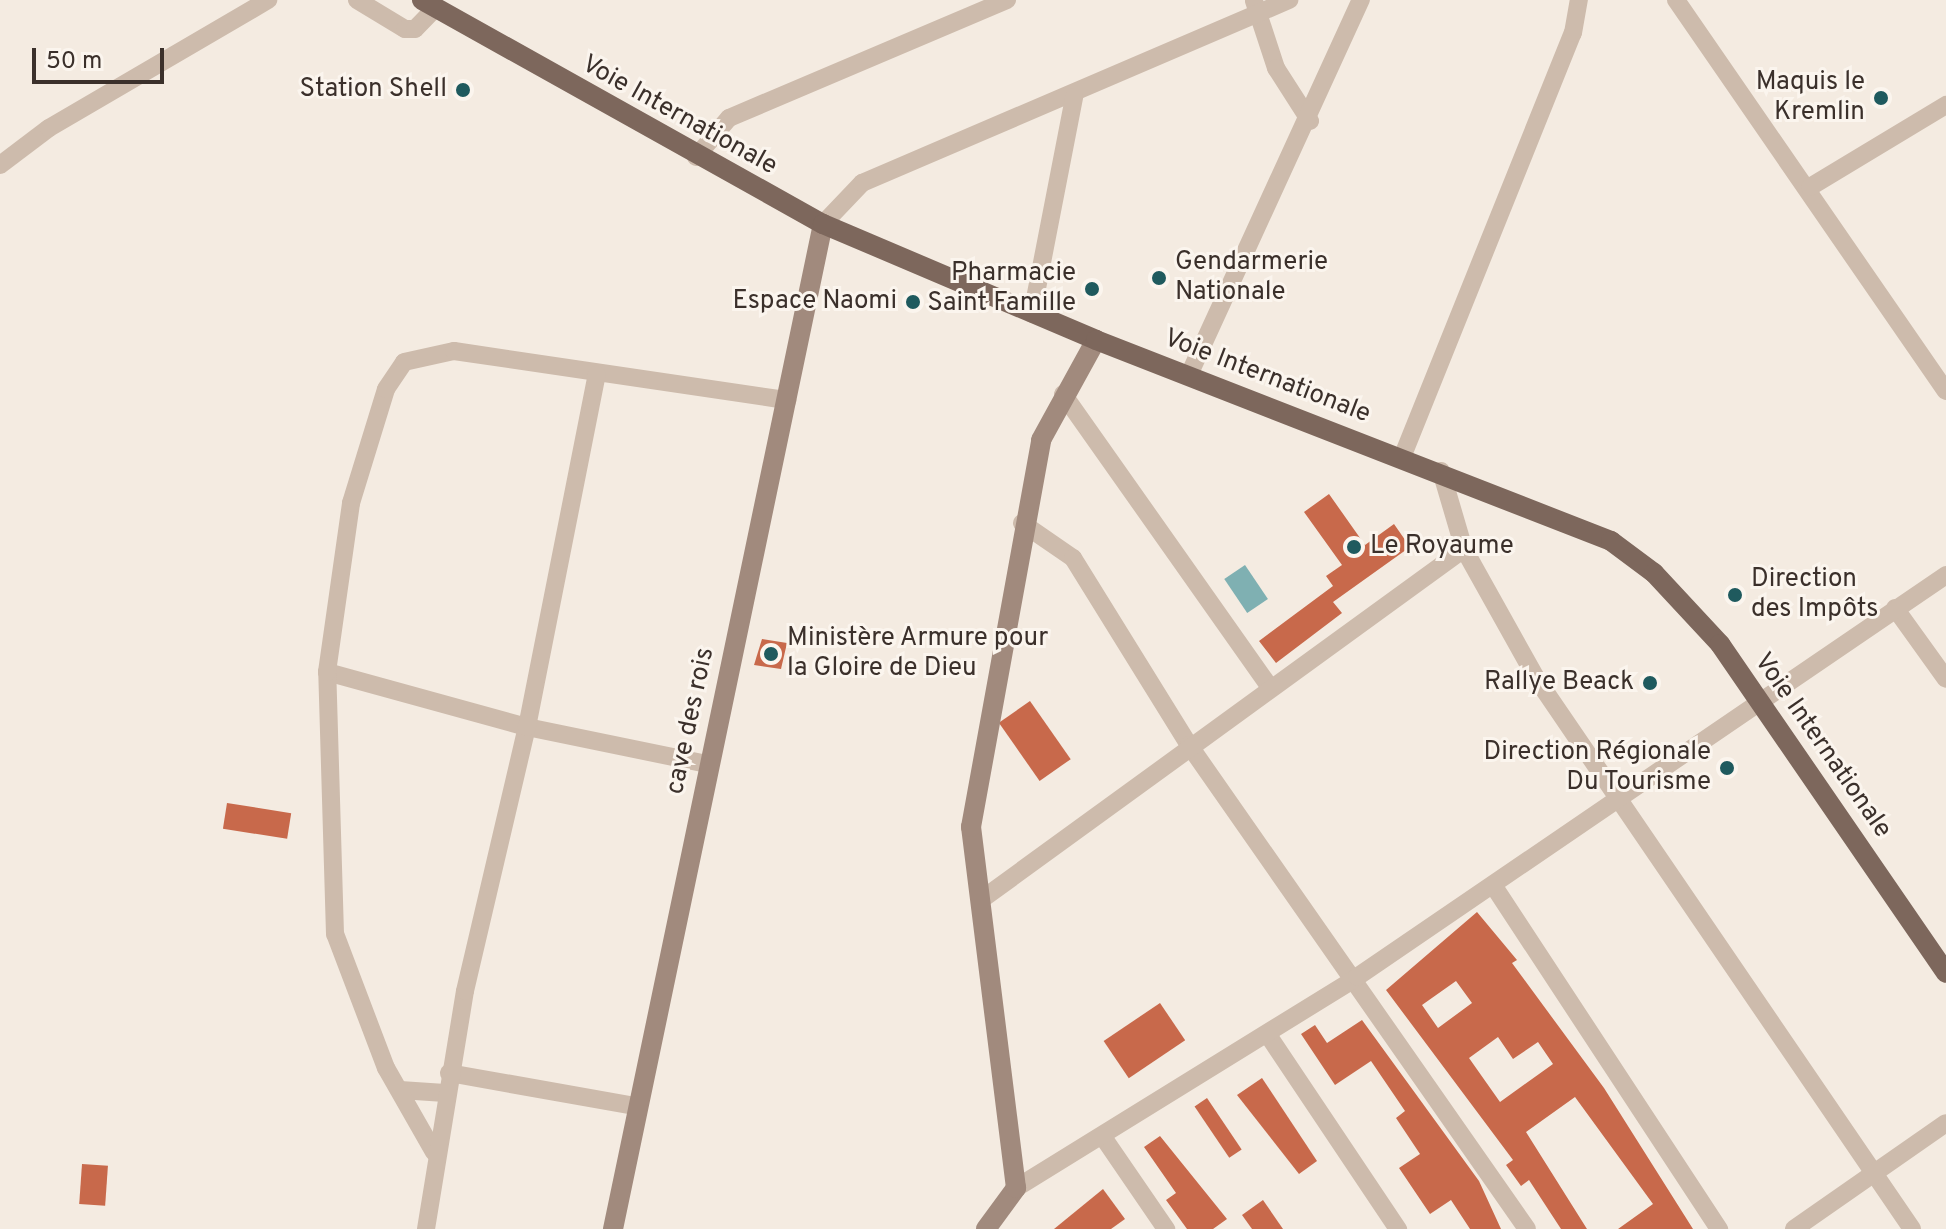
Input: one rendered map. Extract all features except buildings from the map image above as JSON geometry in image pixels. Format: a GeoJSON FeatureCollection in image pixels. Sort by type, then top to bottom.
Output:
{"type":"FeatureCollection","features":[{"type":"Feature","properties":{"kind":"main road","name":"Voie Internationale"},"geometry":{"type":"LineString","coordinates":[[428,4],[696,157],[823,224],[1096,340],[1403,455],[1611,541],[1654,573],[1760,699],[1946,973]]}},
{"type":"Feature","properties":{"kind":"street"},"geometry":{"type":"LineString","coordinates":[[0,165],[62,120],[268,0]]}},
{"type":"Feature","properties":{"kind":"street"},"geometry":{"type":"LineString","coordinates":[[357,0],[405,29],[415,29],[428,4]]}},
{"type":"Feature","properties":{"kind":"street"},"geometry":{"type":"LineString","coordinates":[[696,157],[729,118],[1007,0]]}},
{"type":"Feature","properties":{"kind":"street"},"geometry":{"type":"LineString","coordinates":[[823,224],[862,183],[1074,97],[1256,6],[1290,0]]}},
{"type":"Feature","properties":{"kind":"street"},"geometry":{"type":"LineString","coordinates":[[1189,375],[1310,121],[1361,0]]}},
{"type":"Feature","properties":{"kind":"street"},"geometry":{"type":"LineString","coordinates":[[1403,455],[1573,33],[1579,0]]}},
{"type":"Feature","properties":{"kind":"street"},"geometry":{"type":"LineString","coordinates":[[1676,0],[1810,187],[1946,391]]}},
{"type":"Feature","properties":{"kind":"street"},"geometry":{"type":"LineString","coordinates":[[1256,6],[1276,68],[1310,121]]}},
{"type":"Feature","properties":{"kind":"street"},"geometry":{"type":"LineString","coordinates":[[1032,314],[1074,97]]}},
{"type":"Feature","properties":{"kind":"street"},"geometry":{"type":"LineString","coordinates":[[1810,187],[1946,105]]}},
{"type":"Feature","properties":{"kind":"street","name":"cave des rois"},"geometry":{"type":"LineString","coordinates":[[613,1229],[634,1106],[823,224]]}},
{"type":"Feature","properties":{"kind":"street"},"geometry":{"type":"LineString","coordinates":[[1016,1188],[985,897],[971,827],[1022,523],[1041,440],[1063,394],[1096,340]]}},
{"type":"Feature","properties":{"kind":"street"},"geometry":{"type":"LineString","coordinates":[[434,1152],[400,1090],[335,934],[327,672],[351,503],[386,389],[404,362],[454,351],[597,375],[787,400]]}},
{"type":"Feature","properties":{"kind":"street"},"geometry":{"type":"LineString","coordinates":[[426,1229],[434,1152],[449,1073],[527,727],[597,375]]}},
{"type":"Feature","properties":{"kind":"street"},"geometry":{"type":"LineString","coordinates":[[1063,394],[1270,687]]}},
{"type":"Feature","properties":{"kind":"street"},"geometry":{"type":"LineString","coordinates":[[1441,471],[1464,549],[1616,801],[1912,1229]]}},
{"type":"Feature","properties":{"kind":"street"},"geometry":{"type":"LineString","coordinates":[[1022,523],[1073,558],[1189,745],[1357,977],[1527,1229]]}},
{"type":"Feature","properties":{"kind":"street"},"geometry":{"type":"LineString","coordinates":[[985,897],[1189,745],[1464,549]]}},
{"type":"Feature","properties":{"kind":"street"},"geometry":{"type":"LineString","coordinates":[[986,1229],[1016,1188],[1268,1035],[1357,977],[1760,699],[1946,575]]}},
{"type":"Feature","properties":{"kind":"street"},"geometry":{"type":"LineString","coordinates":[[1895,608],[1946,679]]}},
{"type":"Feature","properties":{"kind":"street"},"geometry":{"type":"LineString","coordinates":[[327,672],[527,727],[708,764]]}},
{"type":"Feature","properties":{"kind":"street"},"geometry":{"type":"LineString","coordinates":[[1493,885],[1719,1229]]}},
{"type":"Feature","properties":{"kind":"street"},"geometry":{"type":"LineString","coordinates":[[1268,1035],[1398,1229]]}},
{"type":"Feature","properties":{"kind":"street"},"geometry":{"type":"LineString","coordinates":[[449,1073],[634,1106]]}},
{"type":"Feature","properties":{"kind":"street"},"geometry":{"type":"LineString","coordinates":[[400,1090],[445,1093]]}},
{"type":"Feature","properties":{"kind":"street"},"geometry":{"type":"LineString","coordinates":[[1794,1229],[1946,1123]]}},
{"type":"Feature","properties":{"kind":"street"},"geometry":{"type":"LineString","coordinates":[[1103,1137],[1166,1229]]}},
{"type":"Feature","properties":{"kind":"water"},"geometry":{"type":"Polygon","coordinates":[[[1245,565],[1268,599],[1247,613],[1224,579],[1245,565]]]}},
{"type":"Feature","properties":{"kind":"place","name":"Station Shell"},"geometry":{"type":"Point","coordinates":[463,90]}},
{"type":"Feature","properties":{"kind":"place","name":"Maquis le Kremlin"},"geometry":{"type":"Point","coordinates":[1881,98]}},
{"type":"Feature","properties":{"kind":"place","name":"Gendarmerie Nationale"},"geometry":{"type":"Point","coordinates":[1159,278]}},
{"type":"Feature","properties":{"kind":"place","name":"Pharmacie Saint Famille"},"geometry":{"type":"Point","coordinates":[1092,289]}},
{"type":"Feature","properties":{"kind":"place","name":"Espace Naomi"},"geometry":{"type":"Point","coordinates":[913,302]}},
{"type":"Feature","properties":{"kind":"place","name":"Le Royaume"},"geometry":{"type":"Point","coordinates":[1354,547]}},
{"type":"Feature","properties":{"kind":"place","name":"Direction des Impôts"},"geometry":{"type":"Point","coordinates":[1735,595]}},
{"type":"Feature","properties":{"kind":"place","name":"Ministère Armure pour la Gloire de Dieu"},"geometry":{"type":"Point","coordinates":[771,654]}},
{"type":"Feature","properties":{"kind":"place","name":"Rallye Beack"},"geometry":{"type":"Point","coordinates":[1650,683]}},
{"type":"Feature","properties":{"kind":"place","name":"Direction Régionale Du Tourisme"},"geometry":{"type":"Point","coordinates":[1727,768]}}]}
